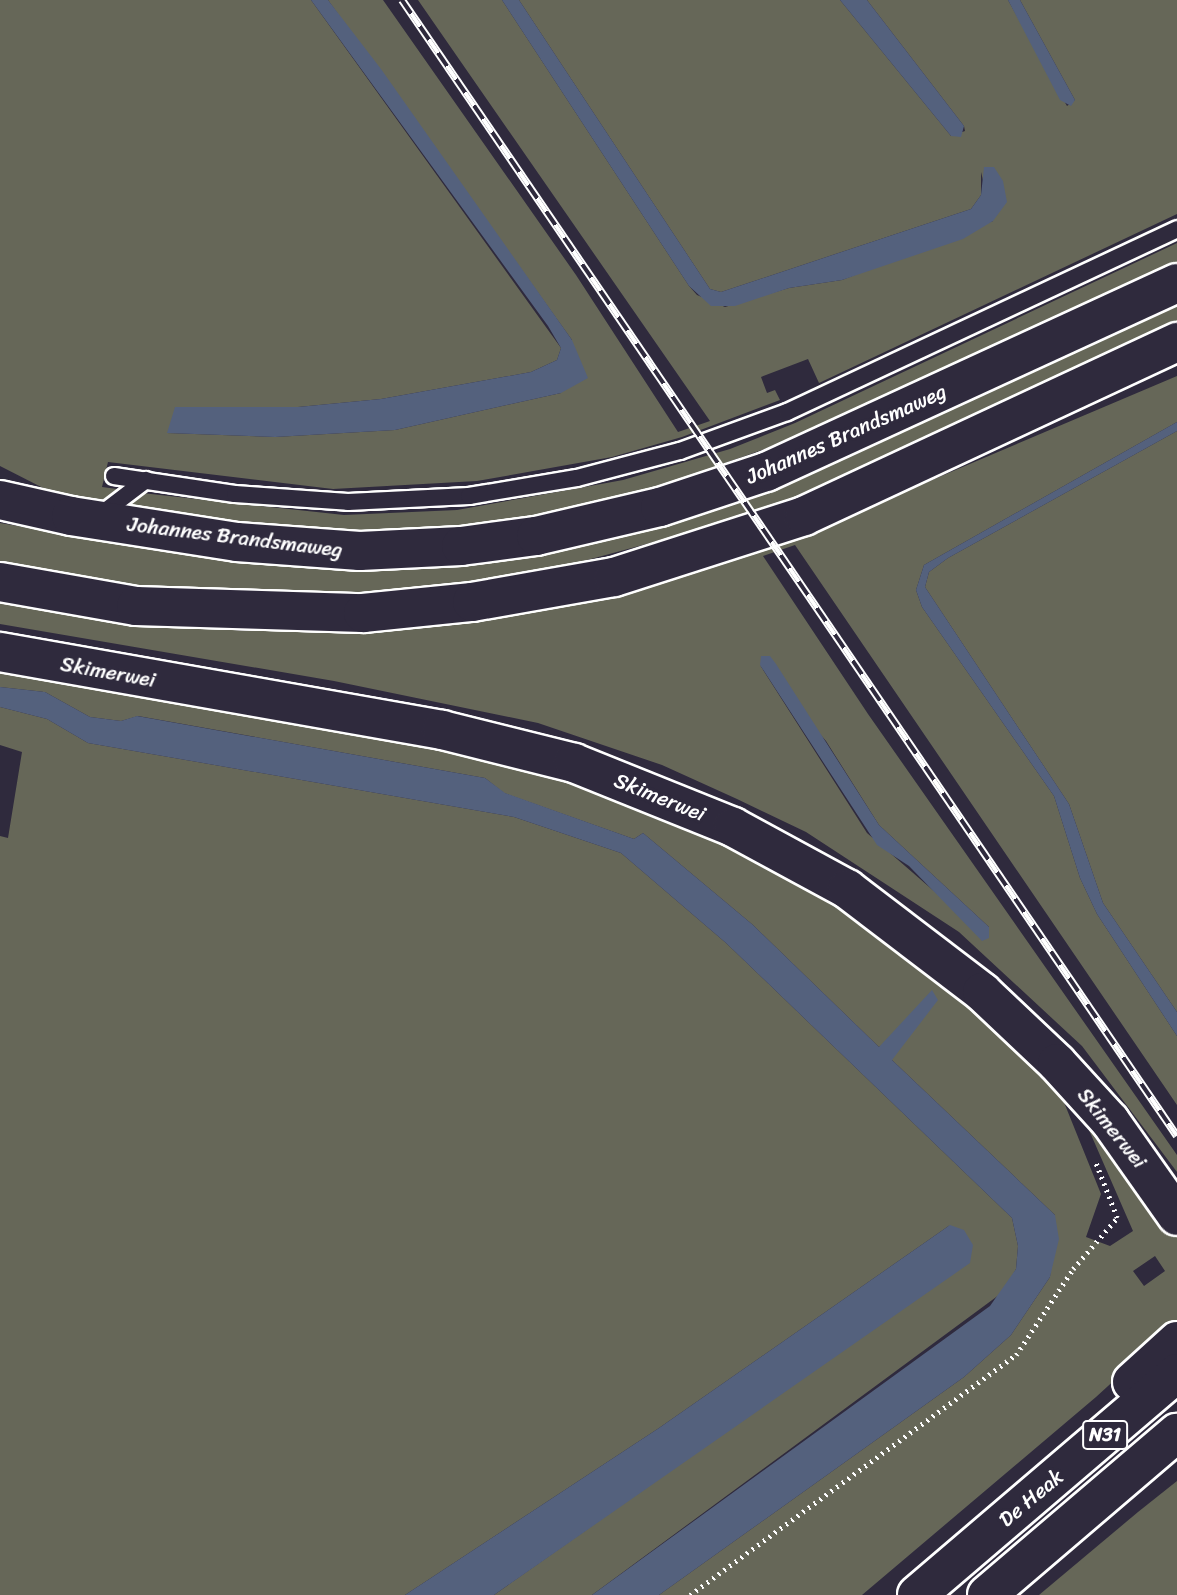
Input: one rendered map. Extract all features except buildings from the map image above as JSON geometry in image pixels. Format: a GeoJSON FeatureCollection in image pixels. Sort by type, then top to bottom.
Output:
{"type":"FeatureCollection","features":[{"type":"Feature","properties":{"kind":"main road","name":"Johannes Brandsmaweg"},"geometry":{"type":"LineString","coordinates":[[0,500],[93,520],[237,542],[360,551],[461,546],[605,521],[660,507],[811,454],[1177,283]]}},
{"type":"Feature","properties":{"kind":"main road"},"geometry":{"type":"LineString","coordinates":[[0,582],[136,606],[363,613],[472,603],[614,577],[804,516],[1177,342]]}},
{"type":"Feature","properties":{"kind":"main road","name":"Skimerwei"},"geometry":{"type":"LineString","coordinates":[[0,652],[442,730],[574,764],[733,827],[846,889],[917,938],[982,992],[1110,1121],[1177,1216]]}},
{"type":"Feature","properties":{"kind":"main road","name":"N31"},"geometry":{"type":"LineString","coordinates":[[1032,1497],[1114,1397],[1177,1341]]}},
{"type":"Feature","properties":{"kind":"main road","name":"De Heak"},"geometry":{"type":"LineString","coordinates":[[917,1595],[1177,1373]]}},
{"type":"Feature","properties":{"kind":"main road","name":"N31"},"geometry":{"type":"LineString","coordinates":[[987,1595],[1177,1433]]}},
{"type":"Feature","properties":{"kind":"main road","name":"N31"},"geometry":{"type":"LineString","coordinates":[[1063,1530],[1146,1491],[1177,1465]]}},
{"type":"Feature","properties":{"kind":"lane"},"geometry":{"type":"LineString","coordinates":[[114,476],[348,502],[469,496],[631,466],[727,434],[838,390],[1177,229]]}},
{"type":"Feature","properties":{"kind":"lane"},"geometry":{"type":"LineString","coordinates":[[93,520],[146,480]]}},
{"type":"Feature","properties":{"kind":"path"},"geometry":{"type":"LineString","coordinates":[[690,1595],[1016,1355],[1073,1269],[1117,1218],[1090,1148]]}},
{"type":"Feature","properties":{"kind":"green space"},"geometry":{"type":"Polygon","coordinates":[[[0,0],[311,0],[561,348],[557,360],[531,372],[381,399],[298,407],[167,433],[275,437],[395,430],[561,393],[572,340],[328,0],[383,0],[576,275],[678,432],[710,421],[418,0],[502,0],[689,286],[697,295],[725,307],[789,288],[842,280],[993,221],[981,172],[981,195],[971,209],[721,292],[710,289],[519,0],[840,0],[951,136],[965,131],[964,126],[867,0],[1008,0],[1067,106],[1075,100],[1020,0],[1177,0],[1177,214],[819,383],[808,359],[761,377],[767,393],[775,390],[780,400],[682,437],[612,457],[477,481],[333,489],[108,462],[102,487],[117,489],[97,505],[49,491],[0,466],[0,0]]]}},
{"type":"Feature","properties":{"kind":"green space"},"geometry":{"type":"Polygon","coordinates":[[[1177,243],[1177,265],[824,428],[612,503],[464,529],[399,533],[286,530],[122,509],[142,493],[344,515],[457,510],[623,480],[730,449],[795,423],[1177,243]]]}},
{"type":"Feature","properties":{"kind":"green space"},"geometry":{"type":"Polygon","coordinates":[[[1177,300],[1177,323],[772,510],[528,576],[450,588],[323,597],[159,591],[0,564],[0,523],[110,541],[658,524],[799,479],[1177,300]]]}},
{"type":"Feature","properties":{"kind":"green space"},"geometry":{"type":"Polygon","coordinates":[[[1177,376],[1177,422],[924,565],[916,590],[922,607],[1054,796],[1080,878],[1097,914],[1177,1036],[1177,1105],[795,545],[763,556],[868,714],[1177,1155],[1177,1172],[1082,1046],[959,932],[806,832],[737,799],[662,765],[538,723],[334,681],[0,624],[0,600],[152,624],[248,631],[341,631],[800,536],[1177,376]],[[760,665],[867,833],[988,938],[989,927],[879,825],[826,741],[760,665]]]}},
{"type":"Feature","properties":{"kind":"green space"},"geometry":{"type":"Polygon","coordinates":[[[1177,431],[1177,1012],[1103,903],[1069,804],[925,587],[929,572],[948,558],[1177,431]]]}},
{"type":"Feature","properties":{"kind":"green space"},"geometry":{"type":"Polygon","coordinates":[[[0,670],[489,756],[624,798],[734,845],[886,934],[1055,1080],[1101,1194],[1086,1237],[1110,1246],[1133,1231],[1089,1130],[1093,1123],[1177,1236],[1177,1323],[1096,1397],[862,1595],[659,1595],[964,1377],[1011,1335],[1050,1277],[1055,1215],[892,1060],[884,1044],[879,1047],[753,925],[643,833],[634,839],[504,793],[485,778],[138,716],[121,721],[90,717],[45,692],[0,687],[0,670]],[[1155,1256],[1133,1271],[1144,1286],[1165,1271],[1155,1256]]]}},
{"type":"Feature","properties":{"kind":"green space"},"geometry":{"type":"Polygon","coordinates":[[[0,707],[47,719],[88,743],[514,817],[621,853],[726,943],[1012,1218],[1018,1246],[1016,1269],[1003,1292],[592,1595],[494,1595],[732,1427],[950,1225],[659,1428],[405,1595],[0,1595],[0,836],[8,838],[22,752],[0,745],[0,707]]]}},
{"type":"Feature","properties":{"kind":"green space"},"geometry":{"type":"Polygon","coordinates":[[[1177,1481],[1177,1595],[1039,1595],[1138,1512],[1177,1481]]]}},
{"type":"Feature","properties":{"kind":"water"},"geometry":{"type":"Polygon","coordinates":[[[311,0],[328,0],[381,69],[572,340],[588,378],[561,393],[395,430],[275,437],[167,433],[175,407],[298,407],[381,399],[531,372],[557,360],[561,348],[548,326],[311,0]]]}},
{"type":"Feature","properties":{"kind":"water"},"geometry":{"type":"Polygon","coordinates":[[[502,0],[519,0],[710,289],[721,292],[971,209],[981,195],[984,167],[994,167],[1003,181],[1007,202],[993,221],[963,239],[842,280],[789,288],[735,306],[711,306],[689,286],[502,0]]]}},
{"type":"Feature","properties":{"kind":"water"},"geometry":{"type":"Polygon","coordinates":[[[840,0],[867,0],[964,126],[961,137],[951,136],[840,0]]]}},
{"type":"Feature","properties":{"kind":"water"},"geometry":{"type":"Polygon","coordinates":[[[1008,0],[1020,0],[1075,100],[1071,106],[1060,100],[1008,0]]]}},
{"type":"Feature","properties":{"kind":"water"},"geometry":{"type":"Polygon","coordinates":[[[1177,422],[1177,431],[948,558],[929,572],[925,587],[1069,804],[1103,903],[1177,1012],[1177,1036],[1097,914],[1080,878],[1054,796],[922,607],[916,590],[924,565],[1177,422]]]}},
{"type":"Feature","properties":{"kind":"water"},"geometry":{"type":"Polygon","coordinates":[[[761,656],[770,656],[776,664],[879,825],[989,927],[989,938],[982,941],[909,866],[877,845],[760,665],[761,656]]]}},
{"type":"Feature","properties":{"kind":"water"},"geometry":{"type":"Polygon","coordinates":[[[0,687],[45,692],[90,717],[121,721],[137,716],[485,778],[505,793],[634,839],[643,833],[753,925],[879,1047],[932,990],[938,1000],[892,1060],[1055,1215],[1059,1239],[1050,1277],[1011,1335],[964,1377],[659,1595],[592,1595],[990,1306],[1016,1269],[1018,1246],[1012,1218],[726,943],[621,853],[514,817],[88,743],[47,719],[0,707],[0,687]]]}},
{"type":"Feature","properties":{"kind":"water"},"geometry":{"type":"Polygon","coordinates":[[[950,1225],[964,1230],[973,1245],[970,1263],[494,1595],[405,1595],[659,1428],[950,1225]]]}},
{"type":"Feature","properties":{"kind":"railway"},"geometry":{"type":"LineString","coordinates":[[402,0],[1177,1136]]}}]}
